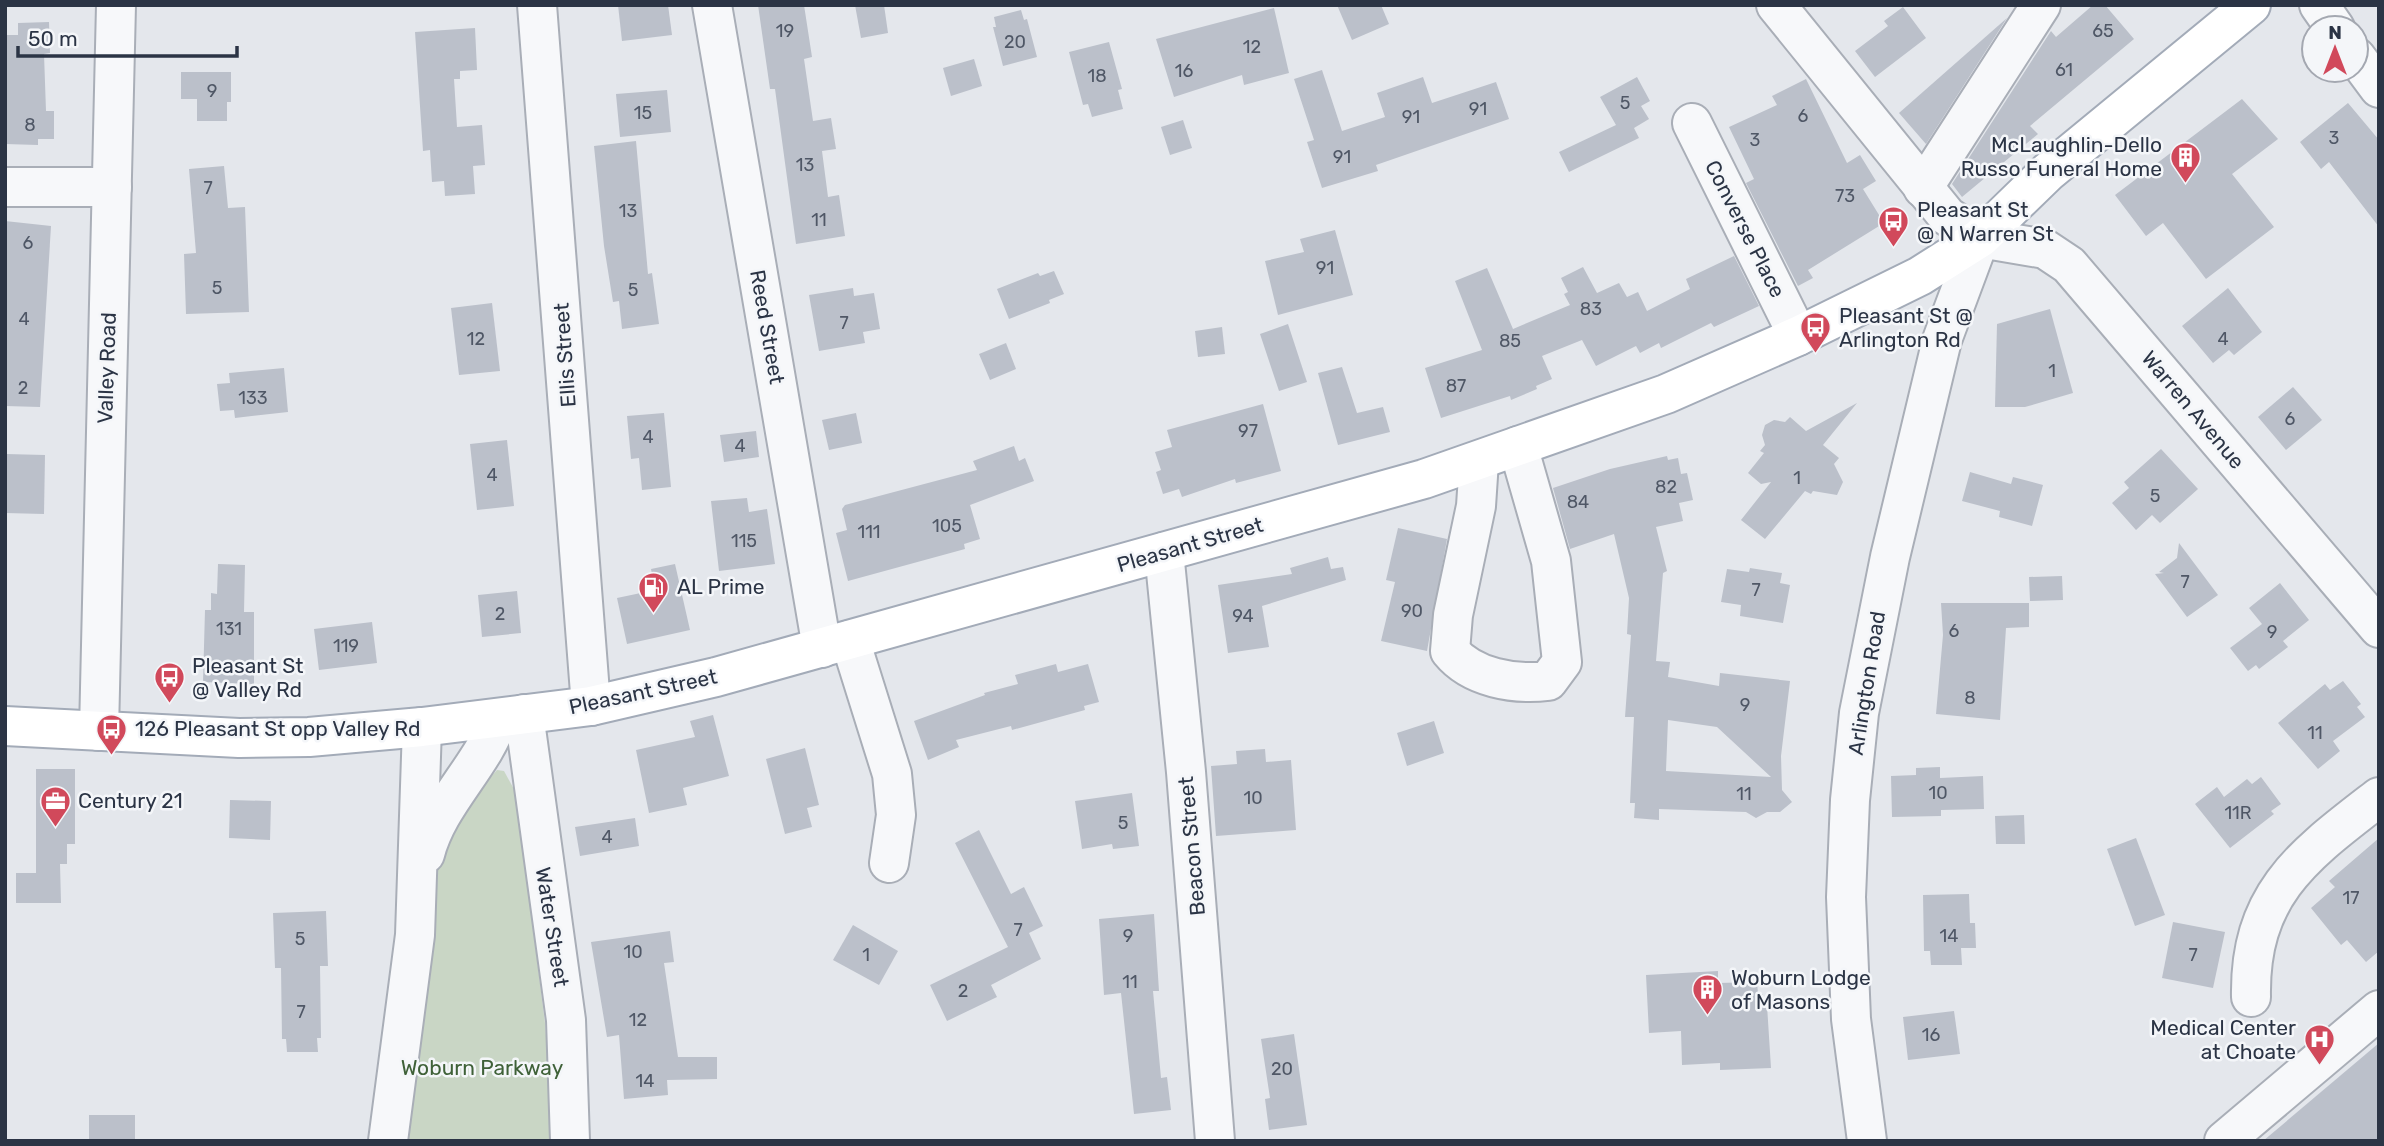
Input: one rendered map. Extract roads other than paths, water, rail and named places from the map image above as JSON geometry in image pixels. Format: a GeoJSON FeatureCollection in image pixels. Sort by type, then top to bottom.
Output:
{"type":"FeatureCollection","features":[{"type":"Feature","properties":{"kind":"main road","name":"Pleasant Street"},"geometry":{"type":"LineString","coordinates":[[5,726],[293,738],[422,727],[591,706],[669,690],[836,644],[1479,461],[1666,394],[1798,336],[1905,284],[1980,239],[2042,177],[2251,5]]}},
{"type":"Feature","properties":{"kind":"street","name":"Valley Road"},"geometry":{"type":"LineString","coordinates":[[99,731],[116,5]]}},
{"type":"Feature","properties":{"kind":"street","name":"Ellis Street"},"geometry":{"type":"LineString","coordinates":[[537,5],[591,706]]}},
{"type":"Feature","properties":{"kind":"street","name":"Reed Street"},"geometry":{"type":"LineString","coordinates":[[712,5],[836,644],[888,756],[896,815],[889,863]]}},
{"type":"Feature","properties":{"kind":"street"},"geometry":{"type":"LineString","coordinates":[[1776,5],[1947,216],[1980,239]]}},
{"type":"Feature","properties":{"kind":"street"},"geometry":{"type":"LineString","coordinates":[[1923,188],[2041,5]]}},
{"type":"Feature","properties":{"kind":"street","name":"Converse Place"},"geometry":{"type":"LineString","coordinates":[[1692,123],[1798,336]]}},
{"type":"Feature","properties":{"kind":"street"},"geometry":{"type":"LineString","coordinates":[[5,187],[112,187]]}},
{"type":"Feature","properties":{"kind":"street","name":"Warren Avenue"},"geometry":{"type":"LineString","coordinates":[[1980,239],[2045,249],[2069,265],[2379,628]]}},
{"type":"Feature","properties":{"kind":"street","name":"Arlington Road"},"geometry":{"type":"LineString","coordinates":[[1867,1141],[1851,1019],[1846,897],[1850,800],[1859,713],[1890,557],[1942,340],[1980,239]]}},
{"type":"Feature","properties":{"kind":"street"},"geometry":{"type":"LineString","coordinates":[[1479,461],[1476,506],[1452,615],[1450,651],[1462,666],[1477,672],[1527,684],[1548,681],[1562,662],[1552,561],[1518,446]]}},
{"type":"Feature","properties":{"kind":"street","name":"Beacon Street"},"geometry":{"type":"LineString","coordinates":[[1164,552],[1187,785],[1215,1141]]}},
{"type":"Feature","properties":{"kind":"street"},"geometry":{"type":"LineString","coordinates":[[419,880],[433,830],[485,751],[512,716]]}},
{"type":"Feature","properties":{"kind":"street","name":"Water Street"},"geometry":{"type":"LineString","coordinates":[[512,716],[566,1020],[570,1141]]}},
{"type":"Feature","properties":{"kind":"street"},"geometry":{"type":"LineString","coordinates":[[388,1141],[404,1039],[419,880],[422,727]]}},
{"type":"Feature","properties":{"kind":"street"},"geometry":{"type":"LineString","coordinates":[[2251,997],[2251,964],[2256,935],[2278,890],[2318,845],[2379,796]]}},
{"type":"Feature","properties":{"kind":"street"},"geometry":{"type":"LineString","coordinates":[[2224,1141],[2379,1010]]}},
{"type":"Feature","properties":{"kind":"place","name":"McLaughlin-Dello Russo Funeral Home"},"geometry":{"type":"Point","coordinates":[2185,184]}},
{"type":"Feature","properties":{"kind":"place","name":"Pleasant St @ N Warren St"},"geometry":{"type":"Point","coordinates":[1894,249]}},
{"type":"Feature","properties":{"kind":"place","name":"Pleasant St @ Arlington Rd"},"geometry":{"type":"Point","coordinates":[1816,355]}},
{"type":"Feature","properties":{"kind":"place","name":"AL Prime"},"geometry":{"type":"Point","coordinates":[654,614]}},
{"type":"Feature","properties":{"kind":"place","name":"Pleasant St @ Valley Rd"},"geometry":{"type":"Point","coordinates":[169,705]}},
{"type":"Feature","properties":{"kind":"place","name":"126 Pleasant St opp Valley Rd"},"geometry":{"type":"Point","coordinates":[112,756]}},
{"type":"Feature","properties":{"kind":"place","name":"Century 21"},"geometry":{"type":"Point","coordinates":[55,828]}},
{"type":"Feature","properties":{"kind":"place","name":"Woburn Lodge of Masons"},"geometry":{"type":"Point","coordinates":[1708,1017]}},
{"type":"Feature","properties":{"kind":"place","name":"Medical Center at Choate"},"geometry":{"type":"Point","coordinates":[2319,1067]}},
{"type":"Feature","properties":{"kind":"park label","name":"Woburn Parkway"},"geometry":{"type":"Point","coordinates":[482,1068]}}]}
